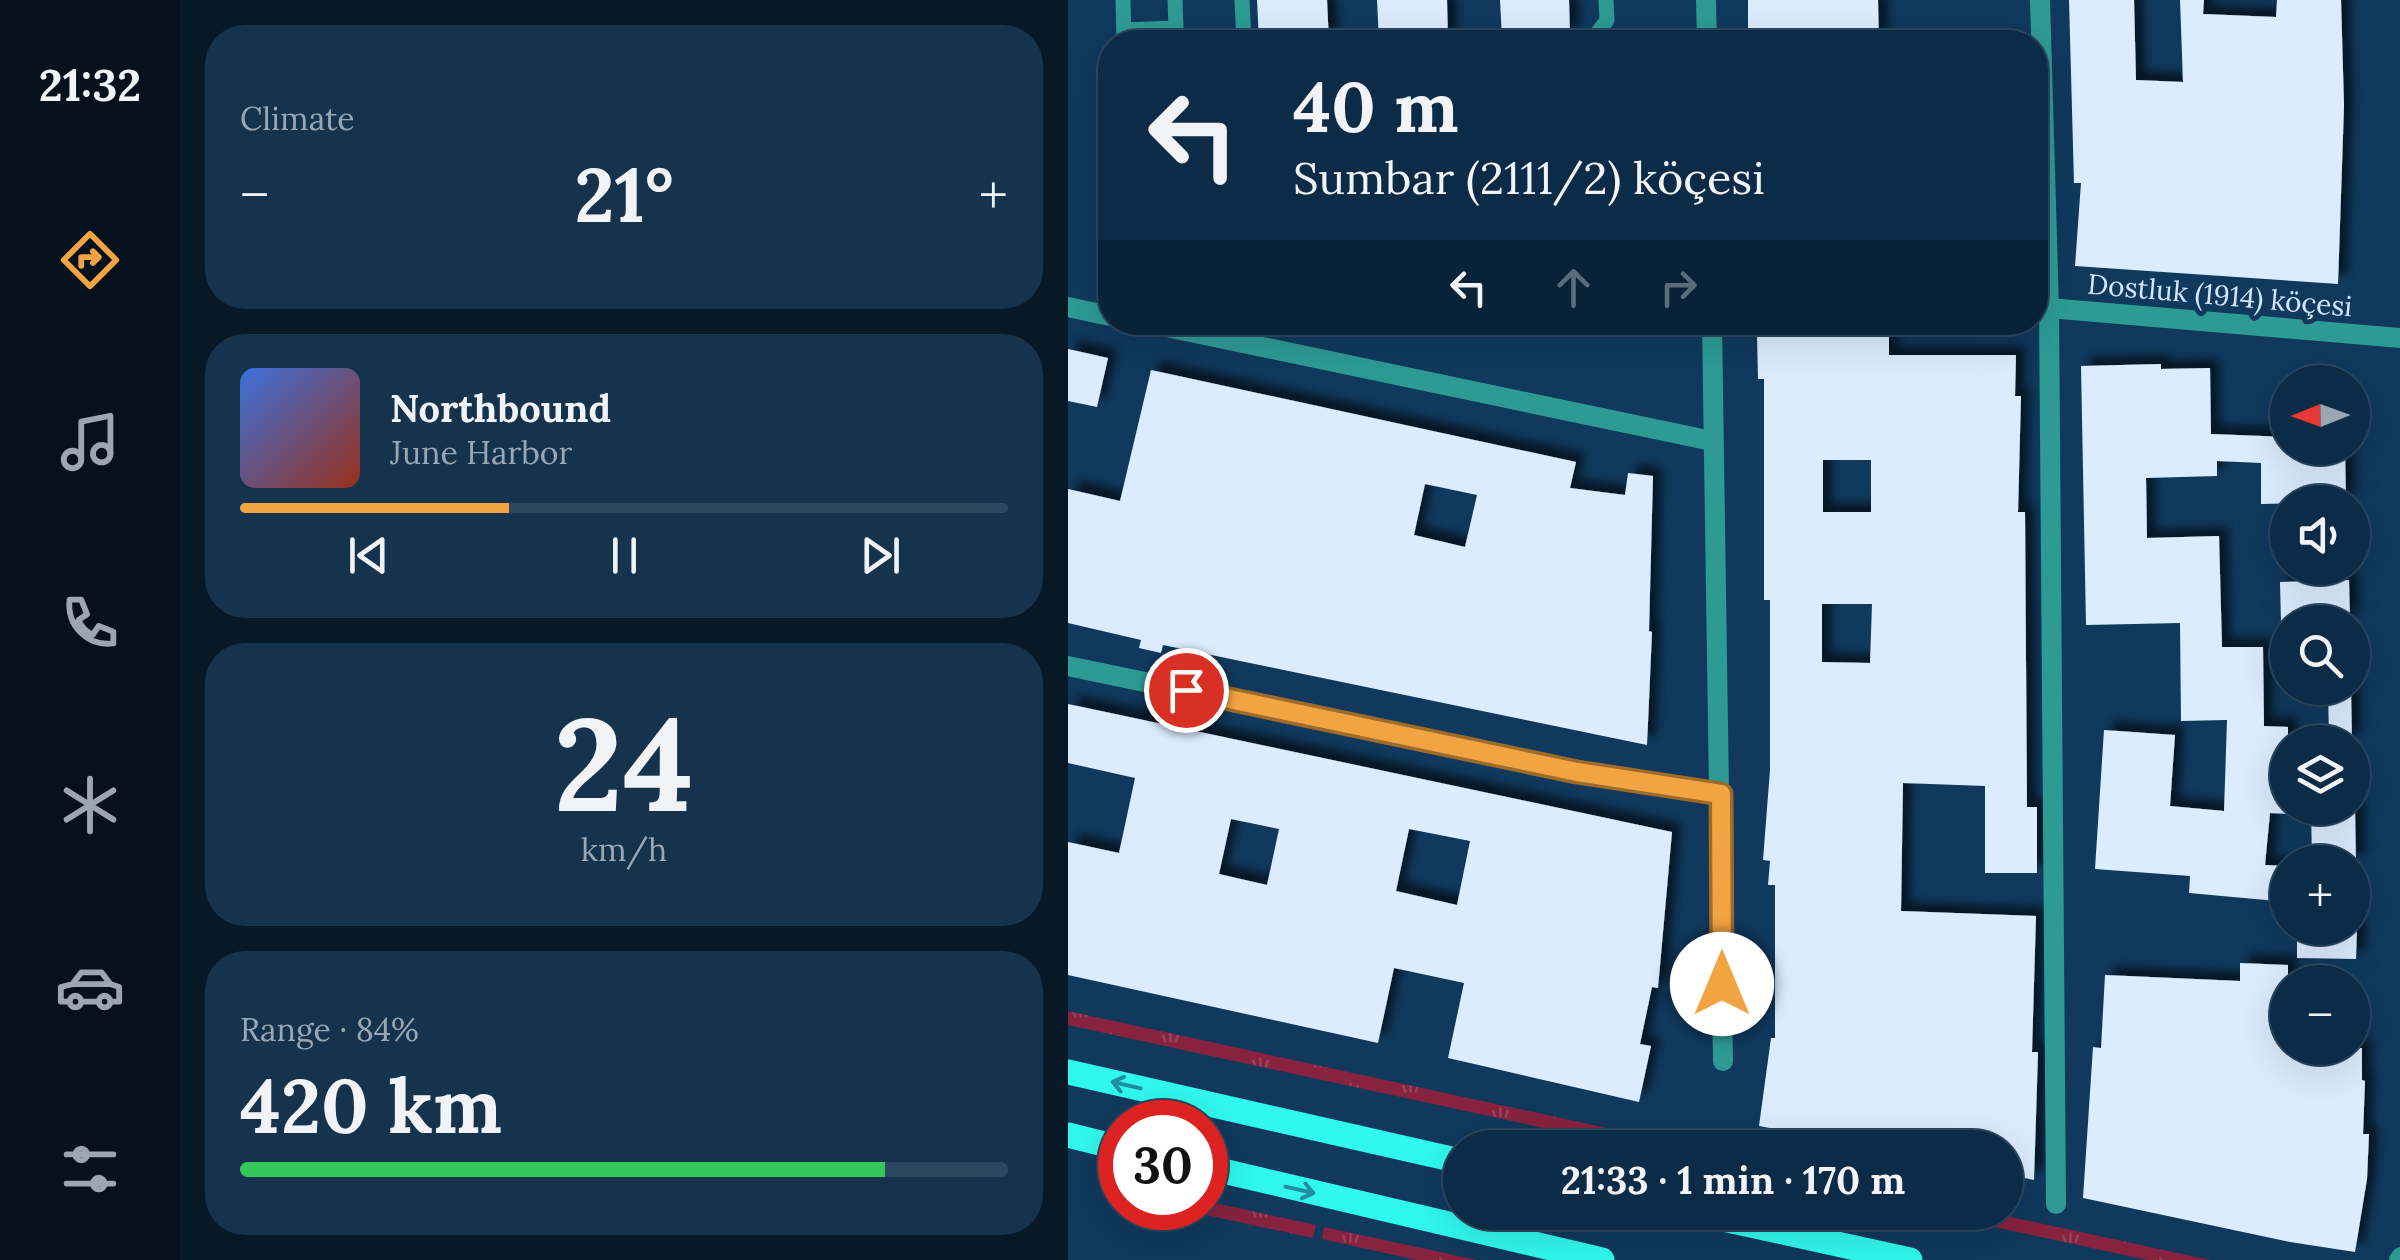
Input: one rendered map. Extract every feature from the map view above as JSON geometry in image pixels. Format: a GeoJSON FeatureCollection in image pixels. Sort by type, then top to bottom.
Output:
{"type":"FeatureCollection","features":[{"type":"Feature","properties":{"kind":"main road"},"geometry":{"type":"LineString","coordinates":[[1068,1072],[1443,1156]]}},
{"type":"Feature","properties":{"kind":"main road"},"geometry":{"type":"LineString","coordinates":[[1068,1135],[1098,1142]]}},
{"type":"Feature","properties":{"kind":"main road"},"geometry":{"type":"LineString","coordinates":[[1228,1173],[1602,1260]]}},
{"type":"Feature","properties":{"kind":"main road"},"geometry":{"type":"LineString","coordinates":[[1773,1230],[1910,1260]]}},
{"type":"Feature","properties":{"kind":"street"},"geometry":{"type":"LineString","coordinates":[[1706,0],[1707,30]]}},
{"type":"Feature","properties":{"kind":"street"},"geometry":{"type":"LineString","coordinates":[[2040,0],[2040,30]]}},
{"type":"Feature","properties":{"kind":"street"},"geometry":{"type":"LineString","coordinates":[[1068,306],[1098,313]]}},
{"type":"Feature","properties":{"kind":"street","name":"Dostluk (1914) köçesi"},"geometry":{"type":"LineString","coordinates":[[2048,308],[2400,338]]}},
{"type":"Feature","properties":{"kind":"street"},"geometry":{"type":"LineString","coordinates":[[1205,335],[1712,441]]}},
{"type":"Feature","properties":{"kind":"street"},"geometry":{"type":"LineString","coordinates":[[1712,335],[1723,1061]]}},
{"type":"Feature","properties":{"kind":"street"},"geometry":{"type":"LineString","coordinates":[[2042,335],[2056,1204]]}},
{"type":"Feature","properties":{"kind":"street"},"geometry":{"type":"LineString","coordinates":[[1068,666],[1577,772],[1721,794]]}},
{"type":"Feature","properties":{"kind":"lane"},"geometry":{"type":"LineString","coordinates":[[1123,0],[1124,30]]}},
{"type":"Feature","properties":{"kind":"lane"},"geometry":{"type":"LineString","coordinates":[[1176,0],[1176,30]]}},
{"type":"Feature","properties":{"kind":"lane"},"geometry":{"type":"LineString","coordinates":[[1242,0],[1243,30]]}},
{"type":"Feature","properties":{"kind":"lane"},"geometry":{"type":"LineString","coordinates":[[1599,30],[1606,20],[1606,0]]}},
{"type":"Feature","properties":{"kind":"green space"},"geometry":{"type":"Polygon","coordinates":[[[1068,1011],[1616,1130],[1553,1130],[1068,1025],[1068,1011]]]}},
{"type":"Feature","properties":{"kind":"green space"},"geometry":{"type":"Polygon","coordinates":[[[1228,1206],[1316,1225],[1313,1238],[1228,1220],[1228,1206]]]}},
{"type":"Feature","properties":{"kind":"green space"},"geometry":{"type":"Polygon","coordinates":[[[2023,1220],[2210,1260],[2147,1260],[2008,1230],[2023,1230],[2023,1220]]]}},
{"type":"Feature","properties":{"kind":"green space"},"geometry":{"type":"Polygon","coordinates":[[[1324,1227],[1477,1260],[1417,1260],[1322,1239],[1324,1227]]]}},
{"type":"Feature","properties":{"kind":"building"},"geometry":{"type":"Polygon","coordinates":[[[1257,0],[1327,0],[1328,30],[1258,30],[1257,0]]]}},
{"type":"Feature","properties":{"kind":"building"},"geometry":{"type":"Polygon","coordinates":[[[1377,0],[1447,0],[1448,30],[1378,30],[1377,0]]]}},
{"type":"Feature","properties":{"kind":"building"},"geometry":{"type":"Polygon","coordinates":[[[1500,0],[1569,0],[1570,30],[1502,30],[1500,0]]]}},
{"type":"Feature","properties":{"kind":"building"},"geometry":{"type":"Polygon","coordinates":[[[1748,0],[1878,0],[1879,30],[1748,30],[1748,0]]]}},
{"type":"Feature","properties":{"kind":"building"},"geometry":{"type":"Polygon","coordinates":[[[2069,0],[2134,0],[2136,80],[2183,82],[2180,0],[2204,0],[2203,14],[2276,17],[2277,0],[2341,0],[2344,106],[2338,284],[2075,266],[2081,183],[2074,183],[2069,0]]]}},
{"type":"Feature","properties":{"kind":"building"},"geometry":{"type":"Polygon","coordinates":[[[1757,335],[1889,336],[1889,355],[2016,355],[2015,396],[2021,396],[2018,512],[2025,512],[2027,807],[2037,807],[2037,873],[1985,873],[1985,786],[1903,783],[1901,911],[2036,916],[2032,1052],[2038,1052],[2034,1180],[2023,1178],[2023,1130],[1780,1130],[1759,1126],[1771,1038],[1775,1038],[1775,885],[1768,885],[1770,861],[1763,860],[1770,770],[1770,600],[1764,600],[1764,379],[1758,379],[1757,335]],[[1823,460],[1823,512],[1871,512],[1871,460],[1823,460]],[[1822,604],[1822,662],[1870,663],[1872,604],[1822,604]]]}},
{"type":"Feature","properties":{"kind":"building"},"geometry":{"type":"Polygon","coordinates":[[[1068,349],[1108,358],[1097,407],[1068,401],[1068,349]]]}},
{"type":"Feature","properties":{"kind":"building"},"geometry":{"type":"Polygon","coordinates":[[[2161,364],[2161,369],[2210,368],[2211,434],[2270,436],[2270,465],[2345,465],[2346,485],[2270,485],[2270,504],[2261,504],[2261,463],[2217,461],[2217,476],[2146,478],[2147,538],[2219,536],[2222,647],[2263,647],[2264,726],[2270,726],[2270,813],[2265,865],[2270,865],[2270,900],[2189,893],[2190,876],[2095,869],[2104,730],[2175,735],[2170,806],[2224,811],[2227,720],[2181,721],[2180,623],[2086,625],[2081,366],[2161,364]]]}},
{"type":"Feature","properties":{"kind":"building"},"geometry":{"type":"Polygon","coordinates":[[[1151,370],[1576,462],[1570,488],[1625,495],[1628,473],[1653,476],[1647,745],[1163,645],[1161,653],[1139,648],[1141,640],[1068,623],[1068,489],[1120,501],[1151,370]],[[1425,484],[1414,535],[1465,547],[1477,495],[1425,484]]]}},
{"type":"Feature","properties":{"kind":"building"},"geometry":{"type":"Polygon","coordinates":[[[2280,585],[2349,585],[2350,605],[2281,605],[2280,585]]]}},
{"type":"Feature","properties":{"kind":"building"},"geometry":{"type":"Polygon","coordinates":[[[1068,704],[1672,832],[1658,988],[1652,987],[1640,1044],[1651,1046],[1639,1102],[1448,1058],[1464,983],[1394,968],[1378,1043],[1068,975],[1068,842],[1119,853],[1135,778],[1068,763],[1068,704]],[[1231,819],[1219,874],[1267,885],[1279,829],[1231,819]],[[1409,829],[1396,891],[1457,905],[1470,841],[1409,829]]]}},
{"type":"Feature","properties":{"kind":"building"},"geometry":{"type":"Polygon","coordinates":[[[2328,705],[2351,705],[2352,725],[2329,725],[2328,705]]]}},
{"type":"Feature","properties":{"kind":"building"},"geometry":{"type":"Polygon","coordinates":[[[2311,825],[2355,825],[2356,845],[2312,845],[2311,825]]]}},
{"type":"Feature","properties":{"kind":"building"},"geometry":{"type":"Polygon","coordinates":[[[2297,945],[2356,945],[2356,959],[2297,958],[2297,945]]]}},
{"type":"Feature","properties":{"kind":"building"},"geometry":{"type":"Polygon","coordinates":[[[2240,963],[2288,965],[2270,965],[2270,1065],[2362,1065],[2363,1134],[2369,1134],[2367,1179],[2355,1252],[2083,1198],[2093,1047],[2101,1048],[2105,975],[2240,981],[2240,963]]]}},
{"type":"Feature","properties":{"kind":"route"},"geometry":{"type":"LineString","coordinates":[[1186,690],[1577,772],[1721,794],[1722,984]]}}]}
